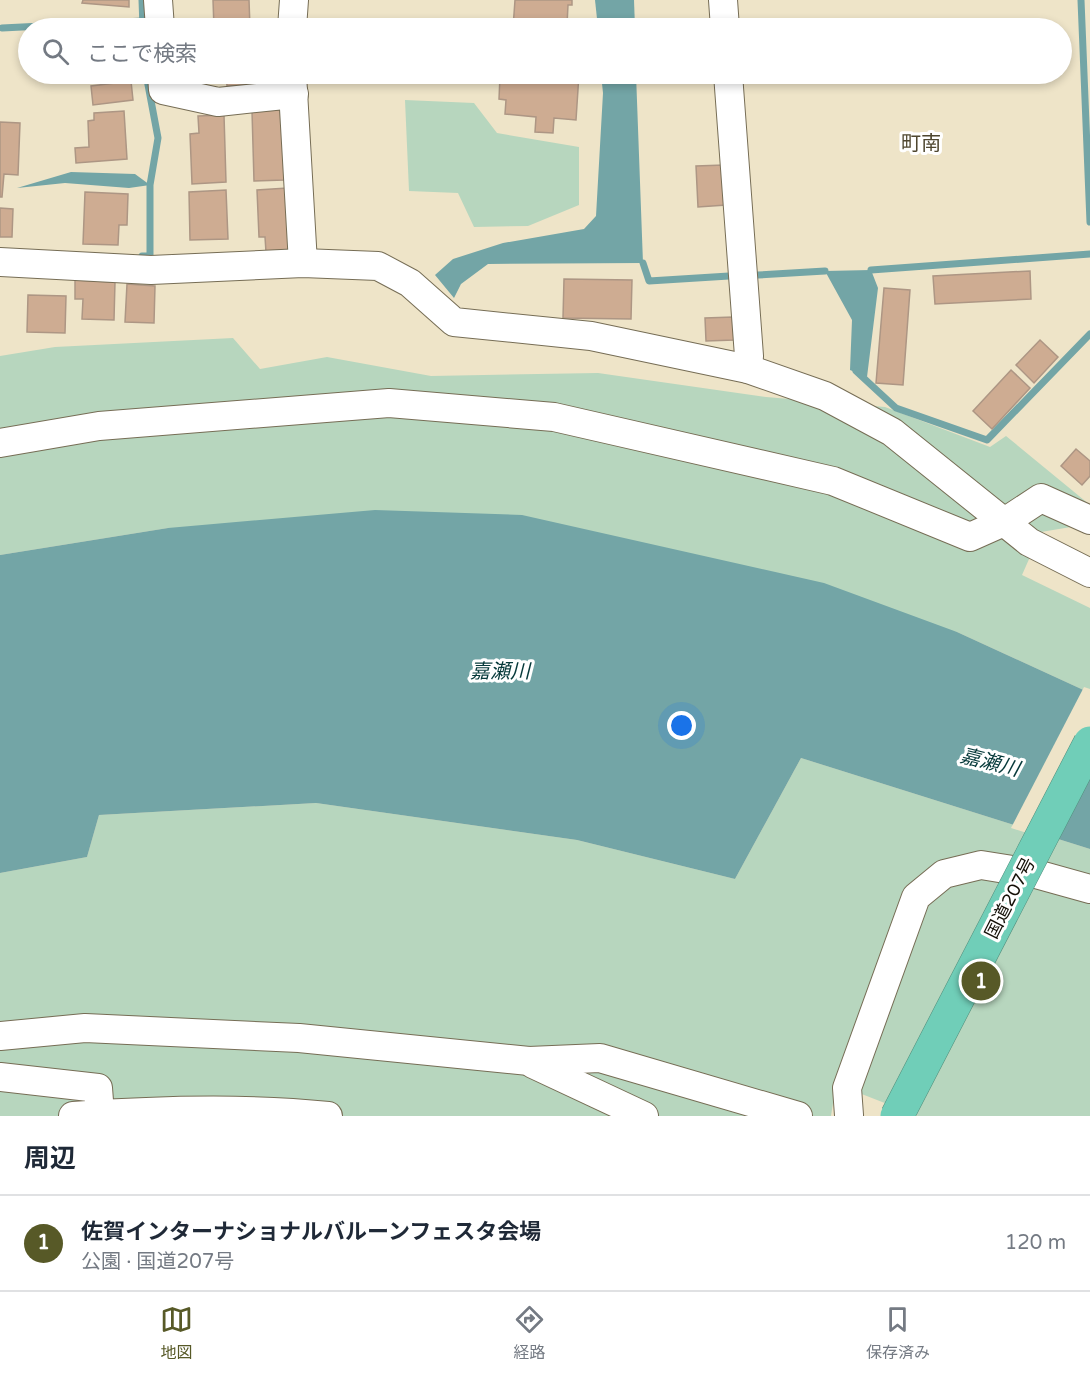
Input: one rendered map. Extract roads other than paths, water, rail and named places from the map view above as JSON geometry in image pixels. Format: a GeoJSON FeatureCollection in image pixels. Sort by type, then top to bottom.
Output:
{"type":"FeatureCollection","features":[{"type":"Feature","properties":{"kind":"highway","name":"国道207号"},"geometry":{"type":"LineString","coordinates":[[897,1116],[1090,743]]}},
{"type":"Feature","properties":{"kind":"street"},"geometry":{"type":"LineString","coordinates":[[158,0],[159,18]]}},
{"type":"Feature","properties":{"kind":"street"},"geometry":{"type":"LineString","coordinates":[[292,18],[294,0]]}},
{"type":"Feature","properties":{"kind":"street"},"geometry":{"type":"LineString","coordinates":[[723,0],[724,18]]}},
{"type":"Feature","properties":{"kind":"street"},"geometry":{"type":"LineString","coordinates":[[163,84],[163,90],[218,102],[293,84],[303,263]]}},
{"type":"Feature","properties":{"kind":"street"},"geometry":{"type":"LineString","coordinates":[[729,84],[750,356],[748,369]]}},
{"type":"Feature","properties":{"kind":"street"},"geometry":{"type":"LineString","coordinates":[[0,262],[152,270],[303,263],[378,266],[410,283],[454,322],[591,336],[748,369],[825,396],[892,432],[1006,521],[1029,542],[1090,573]]}},
{"type":"Feature","properties":{"kind":"street"},"geometry":{"type":"LineString","coordinates":[[0,443],[99,426],[401,404],[554,417],[833,481],[970,537],[1006,521],[1041,498],[1090,520]]}},
{"type":"Feature","properties":{"kind":"street"},"geometry":{"type":"LineString","coordinates":[[850,1116],[847,1088],[916,897],[944,874],[981,865],[1036,874],[1090,889]]}},
{"type":"Feature","properties":{"kind":"street"},"geometry":{"type":"LineString","coordinates":[[0,1036],[85,1028],[276,1037],[529,1061],[600,1058],[798,1116]]}},
{"type":"Feature","properties":{"kind":"street"},"geometry":{"type":"LineString","coordinates":[[529,1061],[644,1116]]}},
{"type":"Feature","properties":{"kind":"street"},"geometry":{"type":"LineString","coordinates":[[0,1077],[98,1088],[87,1115],[294,1112],[328,1116]]}},
{"type":"Feature","properties":{"kind":"water"},"geometry":{"type":"Polygon","coordinates":[[[595,0],[634,0],[635,18],[597,18],[595,0]]]}},
{"type":"Feature","properties":{"kind":"water"},"geometry":{"type":"Polygon","coordinates":[[[602,84],[636,84],[643,263],[488,264],[461,284],[454,298],[435,275],[453,259],[503,243],[584,229],[596,216],[602,84]]]}},
{"type":"Feature","properties":{"kind":"water"},"geometry":{"type":"Polygon","coordinates":[[[71,172],[135,174],[150,185],[129,188],[65,183],[17,188],[71,172]]]}},
{"type":"Feature","properties":{"kind":"water"},"geometry":{"type":"Polygon","coordinates":[[[871,270],[878,288],[867,377],[850,370],[852,320],[825,271],[871,270]]]}},
{"type":"Feature","properties":{"kind":"water","name":"嘉瀬川"},"geometry":{"type":"Polygon","coordinates":[[[375,510],[522,515],[824,583],[957,632],[1090,693],[1090,849],[801,758],[735,879],[577,840],[316,803],[99,815],[87,857],[0,873],[0,555],[168,528],[375,510]]]}},
{"type":"Feature","properties":{"kind":"waterway"},"geometry":{"type":"LineString","coordinates":[[142,0],[143,18]]}},
{"type":"Feature","properties":{"kind":"waterway"},"geometry":{"type":"LineString","coordinates":[[1081,0],[1090,222]]}},
{"type":"Feature","properties":{"kind":"waterway"},"geometry":{"type":"LineString","coordinates":[[2,28],[18,27]]}},
{"type":"Feature","properties":{"kind":"waterway"},"geometry":{"type":"LineString","coordinates":[[142,256],[150,256],[150,185],[158,138],[148,84]]}},
{"type":"Feature","properties":{"kind":"waterway"},"geometry":{"type":"LineString","coordinates":[[871,270],[1090,254]]}},
{"type":"Feature","properties":{"kind":"waterway"},"geometry":{"type":"LineString","coordinates":[[643,263],[649,281],[729,276]]}},
{"type":"Feature","properties":{"kind":"waterway"},"geometry":{"type":"LineString","coordinates":[[758,275],[825,271]]}},
{"type":"Feature","properties":{"kind":"waterway"},"geometry":{"type":"LineString","coordinates":[[856,371],[896,408],[987,440],[1090,334]]}},
{"type":"Feature","properties":{"kind":"place","name":"佐賀インターナショナルバルーンフェスタ会場"},"geometry":{"type":"Point","coordinates":[981,981]}},
{"type":"Feature","properties":{"kind":"district","name":"町南"},"geometry":{"type":"Point","coordinates":[921,143]}}]}
